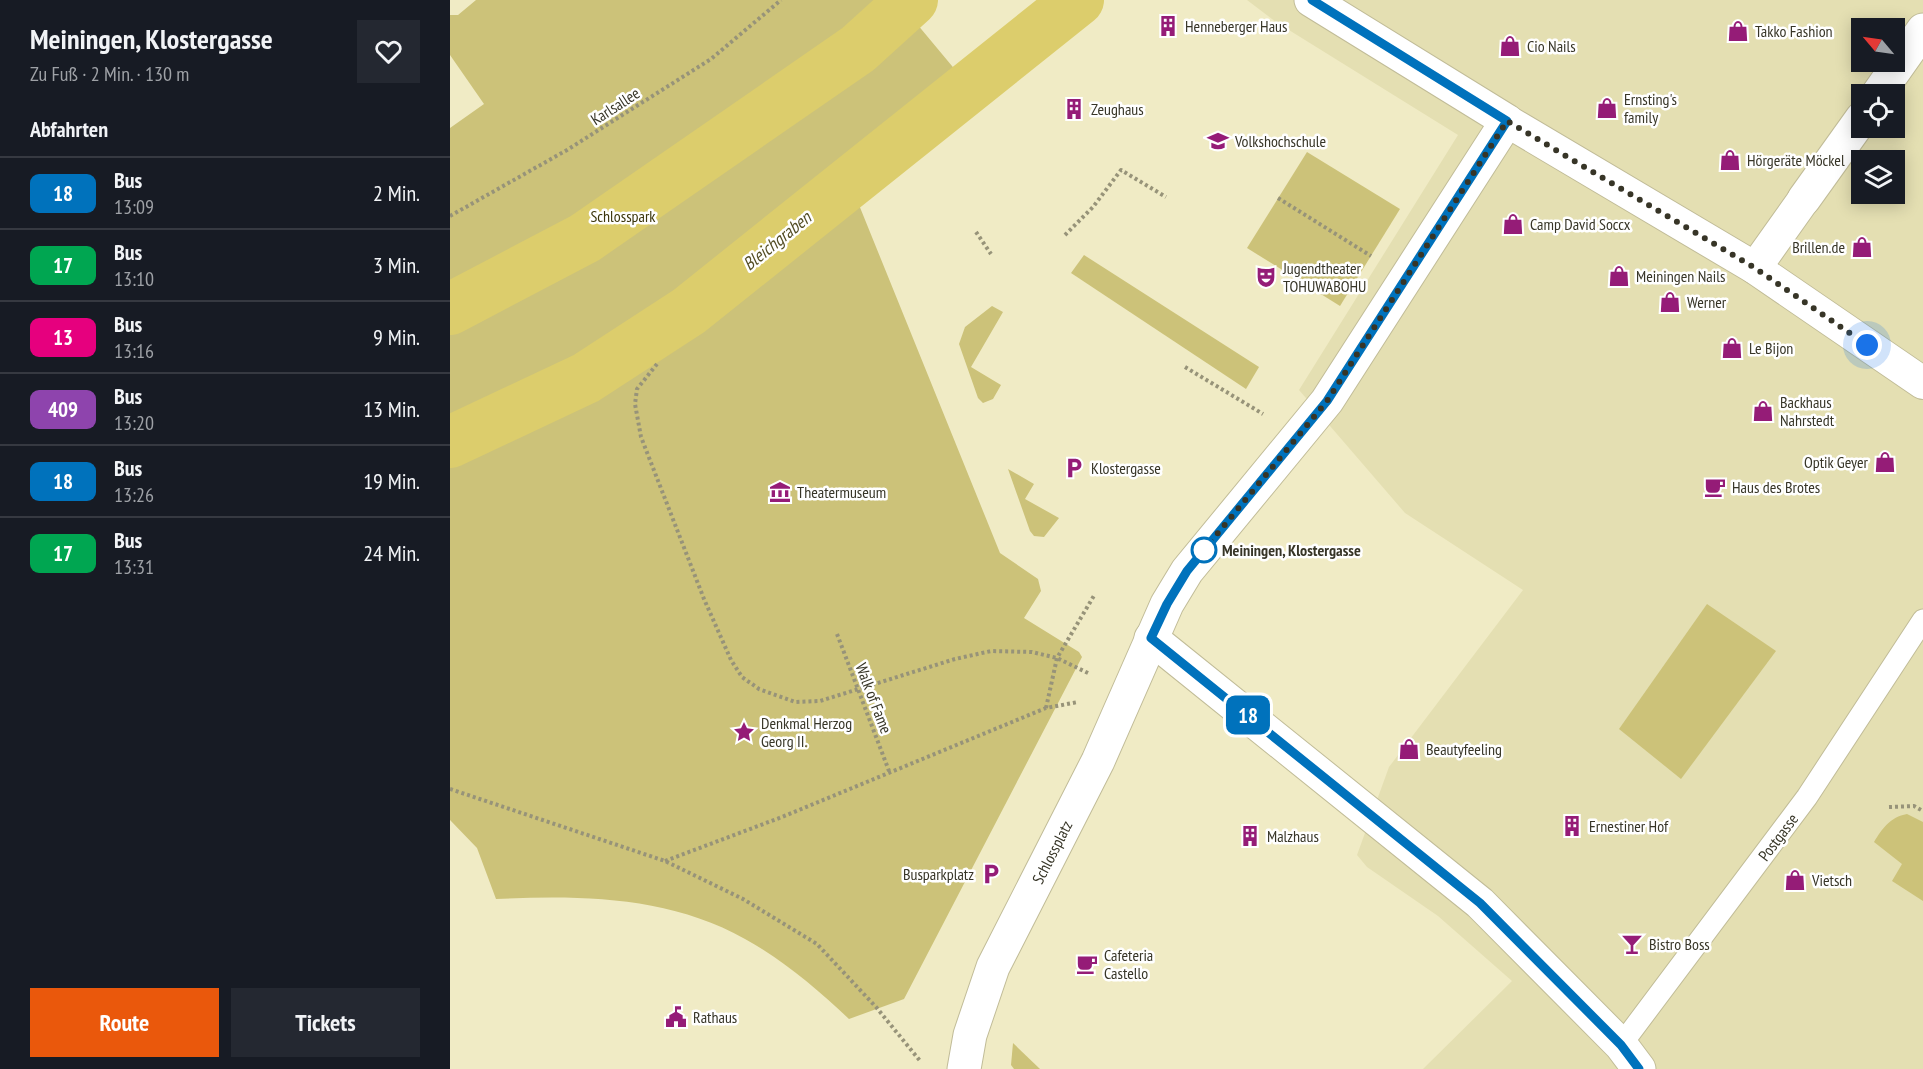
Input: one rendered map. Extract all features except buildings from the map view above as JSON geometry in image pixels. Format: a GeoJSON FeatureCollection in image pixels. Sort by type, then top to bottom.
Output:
{"type":"FeatureCollection","features":[{"type":"Feature","properties":{"kind":"street"},"geometry":{"type":"LineString","coordinates":[[1318,2],[1507,121],[1755,268],[1923,383]]}},
{"type":"Feature","properties":{"kind":"street"},"geometry":{"type":"LineString","coordinates":[[1885,84],[1923,30]]}},
{"type":"Feature","properties":{"kind":"street"},"geometry":{"type":"LineString","coordinates":[[1507,121],[1318,412],[1187,571],[1167,604],[1151,638],[1480,903],[1630,1057]]}},
{"type":"Feature","properties":{"kind":"street"},"geometry":{"type":"LineString","coordinates":[[1755,268],[1851,134]]}},
{"type":"Feature","properties":{"kind":"street","name":"Schlossplatz"},"geometry":{"type":"LineString","coordinates":[[964,1069],[970,1035],[993,967],[1098,761],[1151,638]]}},
{"type":"Feature","properties":{"kind":"lane","name":"Postgasse"},"geometry":{"type":"LineString","coordinates":[[1630,1057],[1807,797],[1923,620]]}},
{"type":"Feature","properties":{"kind":"path","name":"Karlsallee"},"geometry":{"type":"LineString","coordinates":[[450,216],[567,150],[711,58],[781,0]]}},
{"type":"Feature","properties":{"kind":"path"},"geometry":{"type":"LineString","coordinates":[[1065,235],[1093,207],[1121,170],[1166,197]]}},
{"type":"Feature","properties":{"kind":"path"},"geometry":{"type":"LineString","coordinates":[[1278,198],[1407,278]]}},
{"type":"Feature","properties":{"kind":"path"},"geometry":{"type":"LineString","coordinates":[[976,232],[991,254]]}},
{"type":"Feature","properties":{"kind":"path"},"geometry":{"type":"LineString","coordinates":[[657,364],[637,388],[635,404],[641,437],[704,599],[731,660],[742,676],[759,689],[795,702],[820,701],[991,651],[1032,652],[1057,658],[1128,693]]}},
{"type":"Feature","properties":{"kind":"path"},"geometry":{"type":"LineString","coordinates":[[1185,367],[1263,415],[1288,395],[1318,412]]}},
{"type":"Feature","properties":{"kind":"path"},"geometry":{"type":"LineString","coordinates":[[1046,708],[1057,658],[1095,594]]}},
{"type":"Feature","properties":{"kind":"path","name":"Walk of Fame"},"geometry":{"type":"LineString","coordinates":[[837,634],[890,771]]}},
{"type":"Feature","properties":{"kind":"path"},"geometry":{"type":"LineString","coordinates":[[665,861],[782,817],[1046,708],[1128,693]]}},
{"type":"Feature","properties":{"kind":"path"},"geometry":{"type":"LineString","coordinates":[[450,789],[665,861],[743,899],[817,944],[876,1007],[927,1069]]}},
{"type":"Feature","properties":{"kind":"path"},"geometry":{"type":"LineString","coordinates":[[1889,807],[1914,806],[1923,811]]}},
{"type":"Feature","properties":{"kind":"shaded area"},"geometry":{"type":"Polygon","coordinates":[[[1247,0],[1923,0],[1923,1069],[1423,1069],[1512,981],[1438,916],[1367,867],[1357,855],[1389,767],[1523,590],[1405,513],[1299,390],[1458,135],[1276,22],[1247,0]]]}},
{"type":"Feature","properties":{"kind":"green space","name":"Schlosspark"},"geometry":{"type":"Polygon","coordinates":[[[476,0],[897,0],[962,78],[930,104],[946,126],[905,157],[857,200],[1000,553],[1038,579],[1041,591],[1024,618],[1079,652],[1082,657],[904,999],[849,1019],[773,956],[716,925],[686,914],[624,901],[560,898],[496,899],[477,848],[450,820],[450,128],[484,104],[450,55],[450,15],[458,15],[476,0]]]}},
{"type":"Feature","properties":{"kind":"green space"},"geometry":{"type":"Polygon","coordinates":[[[1307,152],[1400,209],[1340,306],[1247,248],[1307,152]]]}},
{"type":"Feature","properties":{"kind":"green space"},"geometry":{"type":"Polygon","coordinates":[[[1084,255],[1259,367],[1246,389],[1071,273],[1084,255]]]}},
{"type":"Feature","properties":{"kind":"green space"},"geometry":{"type":"Polygon","coordinates":[[[992,306],[1003,312],[971,367],[1001,385],[993,399],[983,403],[978,398],[959,344],[965,327],[992,306]]]}},
{"type":"Feature","properties":{"kind":"green space"},"geometry":{"type":"Polygon","coordinates":[[[1008,469],[1034,484],[1025,499],[1059,518],[1044,537],[1034,536],[1030,531],[1008,469]]]}},
{"type":"Feature","properties":{"kind":"green space"},"geometry":{"type":"Polygon","coordinates":[[[1707,604],[1776,651],[1681,779],[1619,729],[1707,604]]]}},
{"type":"Feature","properties":{"kind":"green space"},"geometry":{"type":"Polygon","coordinates":[[[1907,814],[1923,822],[1923,901],[1892,881],[1902,864],[1874,842],[1883,828],[1891,821],[1907,814]]]}},
{"type":"Feature","properties":{"kind":"green space"},"geometry":{"type":"Polygon","coordinates":[[[1013,1043],[1040,1069],[1014,1069],[1011,1065],[1013,1043]]]}},
{"type":"Feature","properties":{"kind":"waterway","name":"Bleichgraben"},"geometry":{"type":"LineString","coordinates":[[450,309],[585,238],[858,49],[912,0]]}},
{"type":"Feature","properties":{"kind":"waterway","name":"Bleichgraben"},"geometry":{"type":"LineString","coordinates":[[450,442],[586,378],[689,311],[1078,0]]}},
{"type":"Feature","properties":{"kind":"bus line","name":"18"},"geometry":{"type":"LineString","coordinates":[[1312,0],[1318,6],[1507,121],[1327,401],[1187,571],[1167,604],[1151,638],[1307,761],[1480,903],[1621,1045],[1639,1069]]}},
{"type":"Feature","properties":{"kind":"place","name":"Henneberger Haus"},"geometry":{"type":"Point","coordinates":[1168,26]}},
{"type":"Feature","properties":{"kind":"place","name":"Takko Fashion"},"geometry":{"type":"Point","coordinates":[1738,31]}},
{"type":"Feature","properties":{"kind":"place","name":"Cio Nails"},"geometry":{"type":"Point","coordinates":[1510,46]}},
{"type":"Feature","properties":{"kind":"place","name":"Ernsting's family"},"geometry":{"type":"Point","coordinates":[1607,108]}},
{"type":"Feature","properties":{"kind":"place","name":"Zeughaus"},"geometry":{"type":"Point","coordinates":[1074,109]}},
{"type":"Feature","properties":{"kind":"place","name":"Volkshochschule"},"geometry":{"type":"Point","coordinates":[1218,141]}},
{"type":"Feature","properties":{"kind":"place","name":"Hörgeräte Möckel"},"geometry":{"type":"Point","coordinates":[1730,160]}},
{"type":"Feature","properties":{"kind":"place","name":"Camp David Soccx"},"geometry":{"type":"Point","coordinates":[1513,224]}},
{"type":"Feature","properties":{"kind":"place","name":"Brillen.de"},"geometry":{"type":"Point","coordinates":[1862,247]}},
{"type":"Feature","properties":{"kind":"place","name":"Meiningen Nails"},"geometry":{"type":"Point","coordinates":[1619,276]}},
{"type":"Feature","properties":{"kind":"place","name":"Jugendtheater TOHUWABOHU"},"geometry":{"type":"Point","coordinates":[1266,277]}},
{"type":"Feature","properties":{"kind":"place","name":"Werner"},"geometry":{"type":"Point","coordinates":[1670,302]}},
{"type":"Feature","properties":{"kind":"place","name":"Le Bijon"},"geometry":{"type":"Point","coordinates":[1732,348]}},
{"type":"Feature","properties":{"kind":"place","name":"Backhaus Nahrstedt"},"geometry":{"type":"Point","coordinates":[1763,411]}},
{"type":"Feature","properties":{"kind":"place","name":"Optik Geyer"},"geometry":{"type":"Point","coordinates":[1885,462]}},
{"type":"Feature","properties":{"kind":"place","name":"Klostergasse"},"geometry":{"type":"Point","coordinates":[1074,468]}},
{"type":"Feature","properties":{"kind":"place","name":"Haus des Brotes"},"geometry":{"type":"Point","coordinates":[1715,487]}},
{"type":"Feature","properties":{"kind":"place","name":"Theatermuseum"},"geometry":{"type":"Point","coordinates":[780,492]}},
{"type":"Feature","properties":{"kind":"place","name":"Meiningen, Klostergasse"},"geometry":{"type":"Point","coordinates":[1204,550]}},
{"type":"Feature","properties":{"kind":"place","name":"Denkmal Herzog Georg II."},"geometry":{"type":"Point","coordinates":[744,732]}},
{"type":"Feature","properties":{"kind":"place","name":"Beautyfeeling"},"geometry":{"type":"Point","coordinates":[1409,749]}},
{"type":"Feature","properties":{"kind":"place","name":"Ernestiner Hof"},"geometry":{"type":"Point","coordinates":[1572,826]}},
{"type":"Feature","properties":{"kind":"place","name":"Malzhaus"},"geometry":{"type":"Point","coordinates":[1250,836]}},
{"type":"Feature","properties":{"kind":"place","name":"Busparkplatz"},"geometry":{"type":"Point","coordinates":[991,874]}},
{"type":"Feature","properties":{"kind":"place","name":"Vietsch"},"geometry":{"type":"Point","coordinates":[1795,880]}},
{"type":"Feature","properties":{"kind":"place","name":"Bistro Boss"},"geometry":{"type":"Point","coordinates":[1632,944]}},
{"type":"Feature","properties":{"kind":"place","name":"Cafeteria Castello"},"geometry":{"type":"Point","coordinates":[1087,964]}},
{"type":"Feature","properties":{"kind":"place","name":"Rathaus"},"geometry":{"type":"Point","coordinates":[676,1017]}},
{"type":"Feature","properties":{"kind":"route"},"geometry":{"type":"LineString","coordinates":[[1204,550],[1203,552],[1327,401],[1507,121],[1755,268],[1867,345]]}}]}
